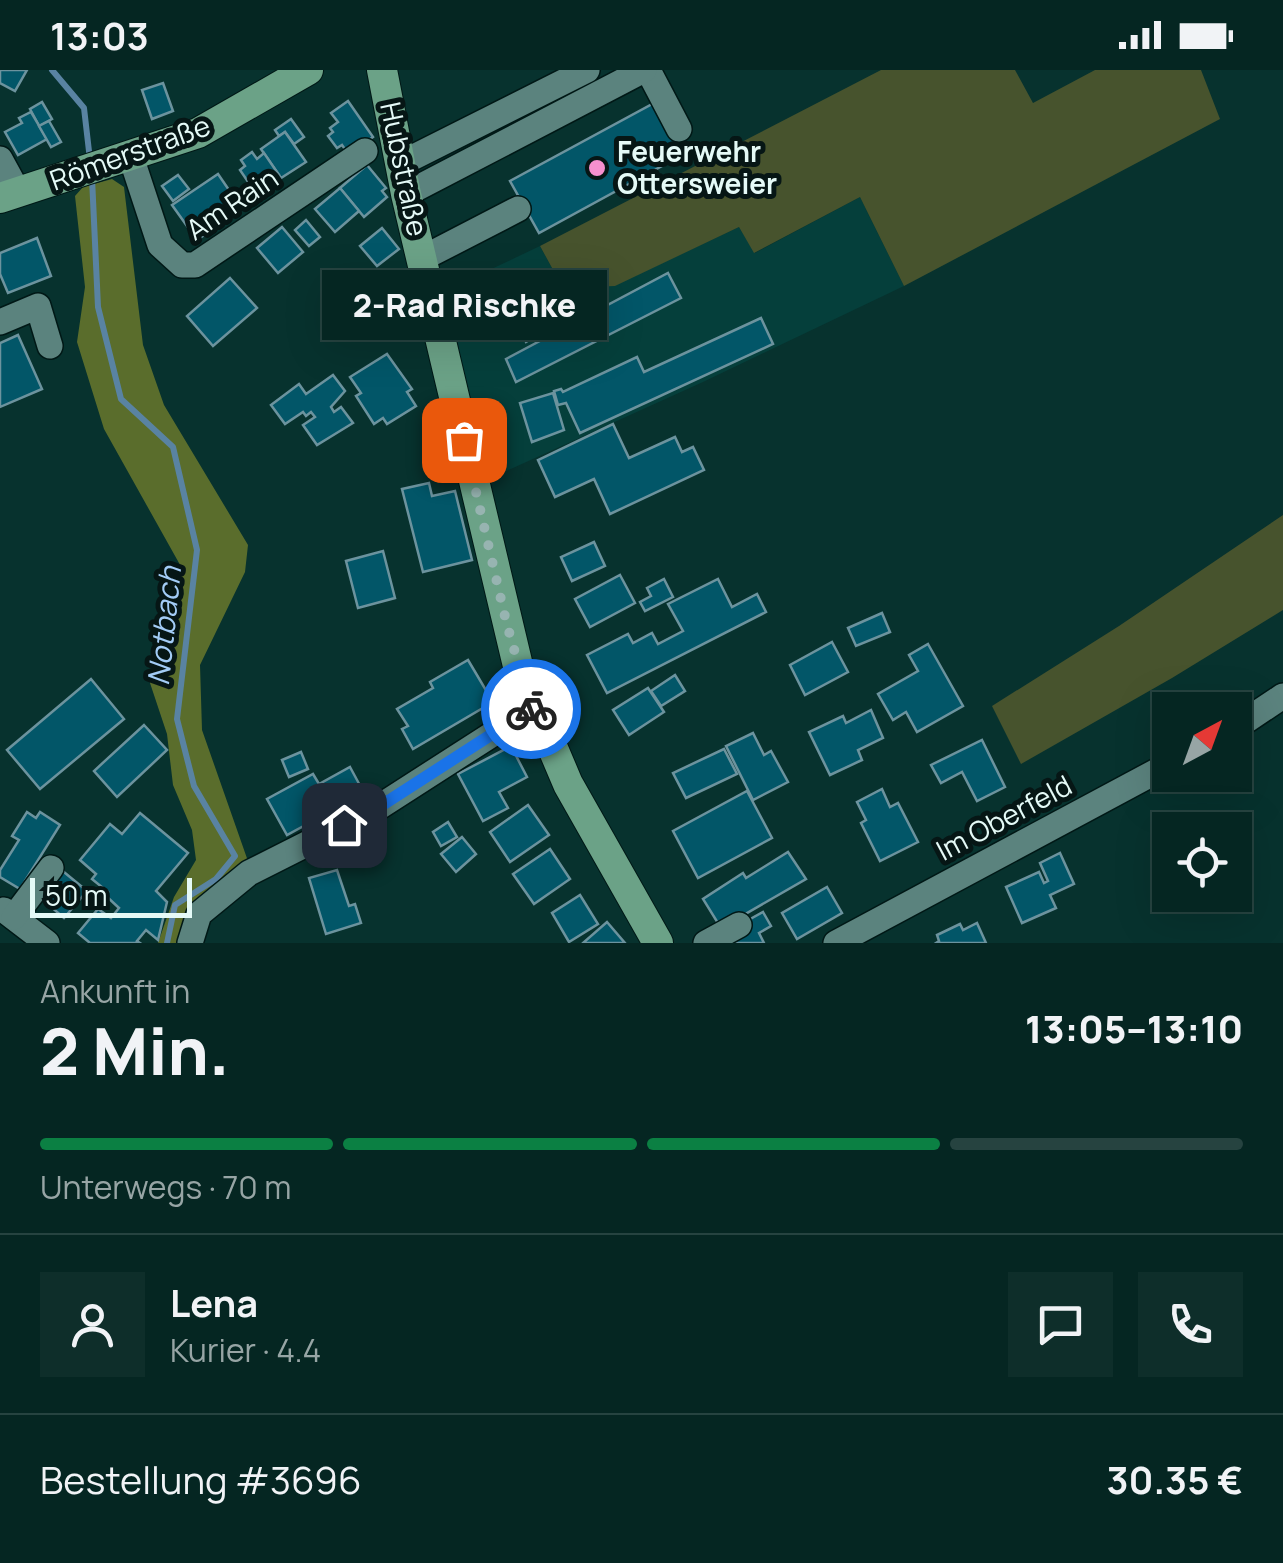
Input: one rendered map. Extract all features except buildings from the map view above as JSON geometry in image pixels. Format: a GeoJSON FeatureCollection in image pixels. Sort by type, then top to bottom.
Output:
{"type":"FeatureCollection","features":[{"type":"Feature","properties":{"kind":"main road","name":"Römerstraße"},"geometry":{"type":"LineString","coordinates":[[9,195],[198,133],[308,70]]}},
{"type":"Feature","properties":{"kind":"main road","name":"Hubstraße"},"geometry":{"type":"LineString","coordinates":[[387,78],[403,179],[506,621],[533,708],[568,784],[658,943]]}},
{"type":"Feature","properties":{"kind":"street"},"geometry":{"type":"LineString","coordinates":[[403,179],[587,70]]}},
{"type":"Feature","properties":{"kind":"street"},"geometry":{"type":"LineString","coordinates":[[403,179],[646,70],[679,128]]}},
{"type":"Feature","properties":{"kind":"street","name":"Am Rain"},"geometry":{"type":"LineString","coordinates":[[121,160],[160,245],[182,265],[195,265],[365,151]]}},
{"type":"Feature","properties":{"kind":"street"},"geometry":{"type":"LineString","coordinates":[[0,159],[9,195]]}},
{"type":"Feature","properties":{"kind":"street"},"geometry":{"type":"LineString","coordinates":[[423,258],[518,209]]}},
{"type":"Feature","properties":{"kind":"street"},"geometry":{"type":"LineString","coordinates":[[0,322],[38,306],[50,346]]}},
{"type":"Feature","properties":{"kind":"street"},"geometry":{"type":"LineString","coordinates":[[1252,717],[1283,696]]}},
{"type":"Feature","properties":{"kind":"street"},"geometry":{"type":"LineString","coordinates":[[190,943],[199,914],[249,873],[376,809],[533,708]]}},
{"type":"Feature","properties":{"kind":"street","name":"Im Oberfeld"},"geometry":{"type":"LineString","coordinates":[[836,943],[871,934],[1152,774]]}},
{"type":"Feature","properties":{"kind":"street"},"geometry":{"type":"LineString","coordinates":[[24,927],[51,868]]}},
{"type":"Feature","properties":{"kind":"street"},"geometry":{"type":"LineString","coordinates":[[706,943],[739,924]]}},
{"type":"Feature","properties":{"kind":"shaded area"},"geometry":{"type":"Polygon","coordinates":[[[860,197],[904,286],[484,481],[441,293],[540,246],[563,288],[615,285],[739,227],[755,253],[860,197]]]}},
{"type":"Feature","properties":{"kind":"green space"},"geometry":{"type":"Polygon","coordinates":[[[881,70],[1015,70],[1033,103],[1095,70],[1201,70],[1220,119],[904,286],[860,197],[754,253],[739,227],[615,286],[563,288],[540,246],[881,70]]]}},
{"type":"Feature","properties":{"kind":"green space"},"geometry":{"type":"Polygon","coordinates":[[[112,179],[124,187],[143,345],[164,405],[248,545],[245,572],[200,665],[202,730],[249,864],[178,943],[158,943],[174,897],[196,860],[192,830],[173,785],[167,734],[150,683],[155,665],[173,634],[182,583],[179,563],[104,429],[77,342],[85,287],[75,196],[83,187],[112,179]]]}},
{"type":"Feature","properties":{"kind":"green space"},"geometry":{"type":"Polygon","coordinates":[[[1283,515],[1283,610],[1021,764],[992,706],[1283,515]]]}},
{"type":"Feature","properties":{"kind":"waterway","name":"Notbach"},"geometry":{"type":"LineString","coordinates":[[52,70],[84,108],[90,160]]}},
{"type":"Feature","properties":{"kind":"waterway","name":"Notbach"},"geometry":{"type":"LineString","coordinates":[[92,178],[98,307],[121,399],[173,447],[197,550],[177,719],[194,786],[235,856],[216,879],[175,905],[167,943]]}},
{"type":"Feature","properties":{"kind":"way so far"},"geometry":{"type":"LineString","coordinates":[[464,440],[531,709]]}},
{"type":"Feature","properties":{"kind":"place","name":"Feuerwehr Ottersweier"},"geometry":{"type":"Point","coordinates":[597,168]}},
{"type":"Feature","properties":{"kind":"place","name":"2-Rad Rischke"},"geometry":{"type":"Point","coordinates":[464,440]}},
{"type":"Feature","properties":{"kind":"route"},"geometry":{"type":"LineString","coordinates":[[344,825],[376,809],[531,709]]}}]}
